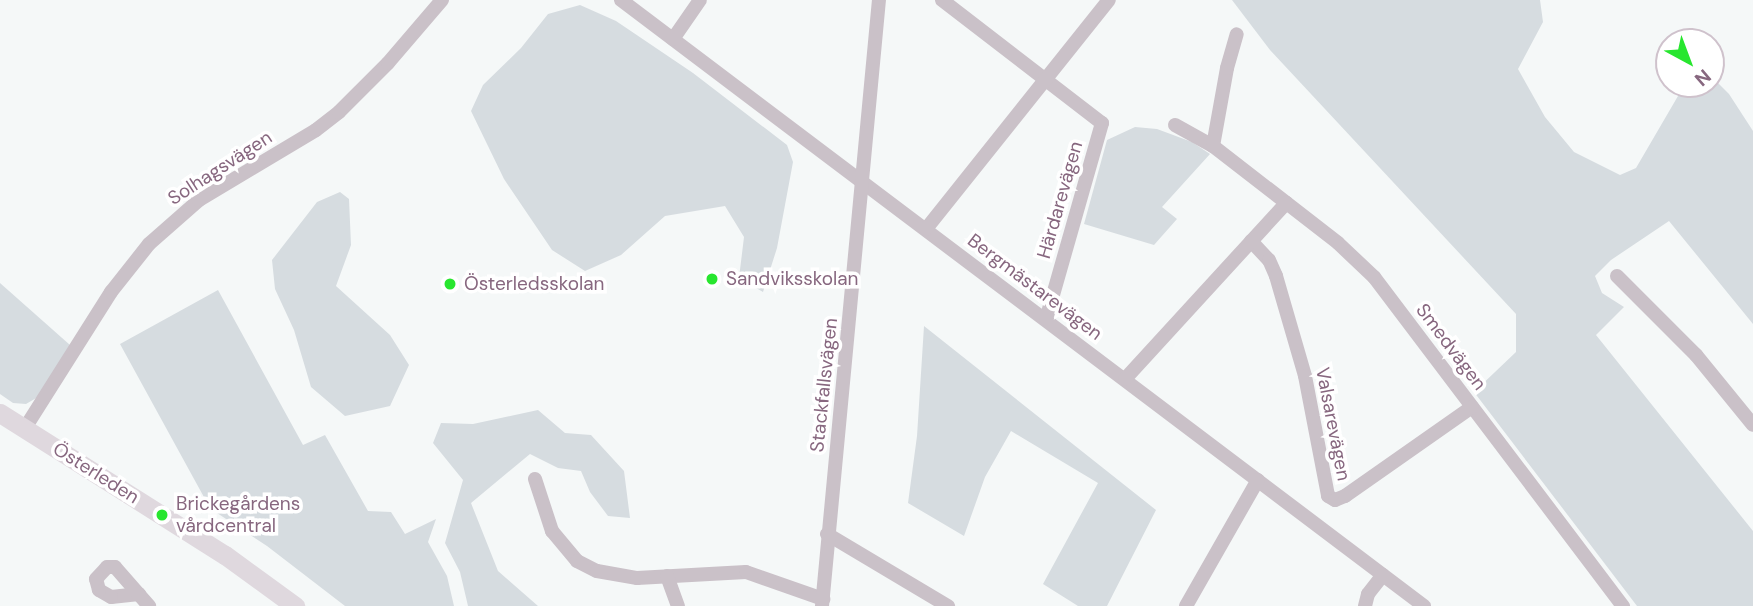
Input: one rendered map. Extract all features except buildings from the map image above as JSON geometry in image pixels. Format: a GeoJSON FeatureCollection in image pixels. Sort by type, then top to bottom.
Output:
{"type":"FeatureCollection","features":[{"type":"Feature","properties":{"kind":"main road","name":"Österleden"},"geometry":{"type":"LineString","coordinates":[[0,413],[225,555],[295,606]]}},
{"type":"Feature","properties":{"kind":"street","name":"Solhagsvägen"},"geometry":{"type":"LineString","coordinates":[[25,428],[111,292],[149,244],[199,200],[316,130],[339,112],[388,63],[442,0]]}},
{"type":"Feature","properties":{"kind":"street","name":"Bergmästarevägen"},"geometry":{"type":"LineString","coordinates":[[621,0],[1424,606]]}},
{"type":"Feature","properties":{"kind":"street"},"geometry":{"type":"LineString","coordinates":[[673,39],[700,0]]}},
{"type":"Feature","properties":{"kind":"street","name":"Stackfallsvägen"},"geometry":{"type":"LineString","coordinates":[[823,602],[827,534],[879,0]]}},
{"type":"Feature","properties":{"kind":"street","name":"Härdarevägen"},"geometry":{"type":"LineString","coordinates":[[942,0],[1102,123],[1046,319]]}},
{"type":"Feature","properties":{"kind":"street"},"geometry":{"type":"LineString","coordinates":[[926,229],[1109,0]]}},
{"type":"Feature","properties":{"kind":"street"},"geometry":{"type":"LineString","coordinates":[[1213,146],[1227,68],[1237,34]]}},
{"type":"Feature","properties":{"kind":"street","name":"Smedvägen"},"geometry":{"type":"LineString","coordinates":[[1175,125],[1213,146],[1338,243],[1374,278],[1623,606]]}},
{"type":"Feature","properties":{"kind":"street"},"geometry":{"type":"LineString","coordinates":[[1125,379],[1286,203]]}},
{"type":"Feature","properties":{"kind":"street","name":"Valsarevägen"},"geometry":{"type":"LineString","coordinates":[[1251,242],[1269,260],[1283,299],[1305,376],[1328,496],[1335,500],[1345,496],[1472,407]]}},
{"type":"Feature","properties":{"kind":"street"},"geometry":{"type":"LineString","coordinates":[[1617,276],[1696,355],[1753,425]]}},
{"type":"Feature","properties":{"kind":"street"},"geometry":{"type":"LineString","coordinates":[[535,479],[552,531],[577,561],[615,577],[746,572],[823,602]]}},
{"type":"Feature","properties":{"kind":"street"},"geometry":{"type":"LineString","coordinates":[[1186,606],[1258,480]]}},
{"type":"Feature","properties":{"kind":"street"},"geometry":{"type":"LineString","coordinates":[[827,534],[947,606]]}},
{"type":"Feature","properties":{"kind":"street"},"geometry":{"type":"LineString","coordinates":[[1365,606],[1368,594],[1383,575]]}},
{"type":"Feature","properties":{"kind":"street"},"geometry":{"type":"LineString","coordinates":[[667,576],[678,606]]}},
{"type":"Feature","properties":{"kind":"street"},"geometry":{"type":"LineString","coordinates":[[139,594],[149,606]]}},
{"type":"Feature","properties":{"kind":"shaded area"},"geometry":{"type":"Polygon","coordinates":[[[1232,0],[1540,0],[1543,22],[1518,69],[1545,117],[1574,152],[1620,175],[1636,168],[1677,98],[1725,98],[1725,90],[1729,94],[1753,131],[1753,324],[1669,221],[1611,260],[1595,276],[1602,293],[1624,307],[1596,335],[1753,531],[1753,606],[1637,606],[1474,392],[1516,352],[1516,314],[1270,50],[1232,0]]]}},
{"type":"Feature","properties":{"kind":"shaded area"},"geometry":{"type":"Polygon","coordinates":[[[580,5],[616,21],[693,73],[787,145],[793,162],[777,248],[763,292],[739,278],[744,237],[725,206],[665,216],[621,255],[585,271],[552,250],[504,179],[471,111],[483,85],[521,48],[548,14],[580,5]]]}},
{"type":"Feature","properties":{"kind":"shaded area"},"geometry":{"type":"Polygon","coordinates":[[[1135,127],[1157,129],[1192,142],[1210,154],[1162,207],[1177,219],[1154,245],[1084,224],[1107,140],[1135,127]]]}},
{"type":"Feature","properties":{"kind":"shaded area"},"geometry":{"type":"Polygon","coordinates":[[[340,192],[349,199],[351,245],[336,286],[390,335],[409,365],[390,406],[345,416],[311,387],[294,330],[275,289],[272,260],[317,202],[340,192]]]}},
{"type":"Feature","properties":{"kind":"shaded area"},"geometry":{"type":"Polygon","coordinates":[[[0,283],[70,345],[38,397],[26,404],[13,403],[0,394],[0,283]]]}},
{"type":"Feature","properties":{"kind":"shaded area"},"geometry":{"type":"Polygon","coordinates":[[[218,290],[303,445],[325,435],[368,511],[391,512],[405,534],[436,519],[428,542],[447,576],[454,606],[345,606],[267,546],[214,511],[205,499],[120,344],[218,290]]]}},
{"type":"Feature","properties":{"kind":"shaded area"},"geometry":{"type":"Polygon","coordinates":[[[924,326],[1156,510],[1107,606],[1078,606],[1043,584],[1098,483],[1011,431],[985,477],[964,536],[908,503],[917,436],[924,326]]]}},
{"type":"Feature","properties":{"kind":"shaded area"},"geometry":{"type":"Polygon","coordinates":[[[538,410],[565,433],[591,435],[624,471],[630,518],[608,516],[590,492],[581,471],[558,468],[530,454],[471,503],[498,571],[538,606],[468,606],[460,572],[445,543],[463,480],[433,443],[441,423],[473,424],[538,410]]]}},
{"type":"Feature","properties":{"kind":"place","name":"Sandviksskolan"},"geometry":{"type":"Point","coordinates":[712,279]}},
{"type":"Feature","properties":{"kind":"place","name":"Österledsskolan"},"geometry":{"type":"Point","coordinates":[450,284]}},
{"type":"Feature","properties":{"kind":"place","name":"Brickegårdens vårdcentral"},"geometry":{"type":"Point","coordinates":[162,515]}}]}
